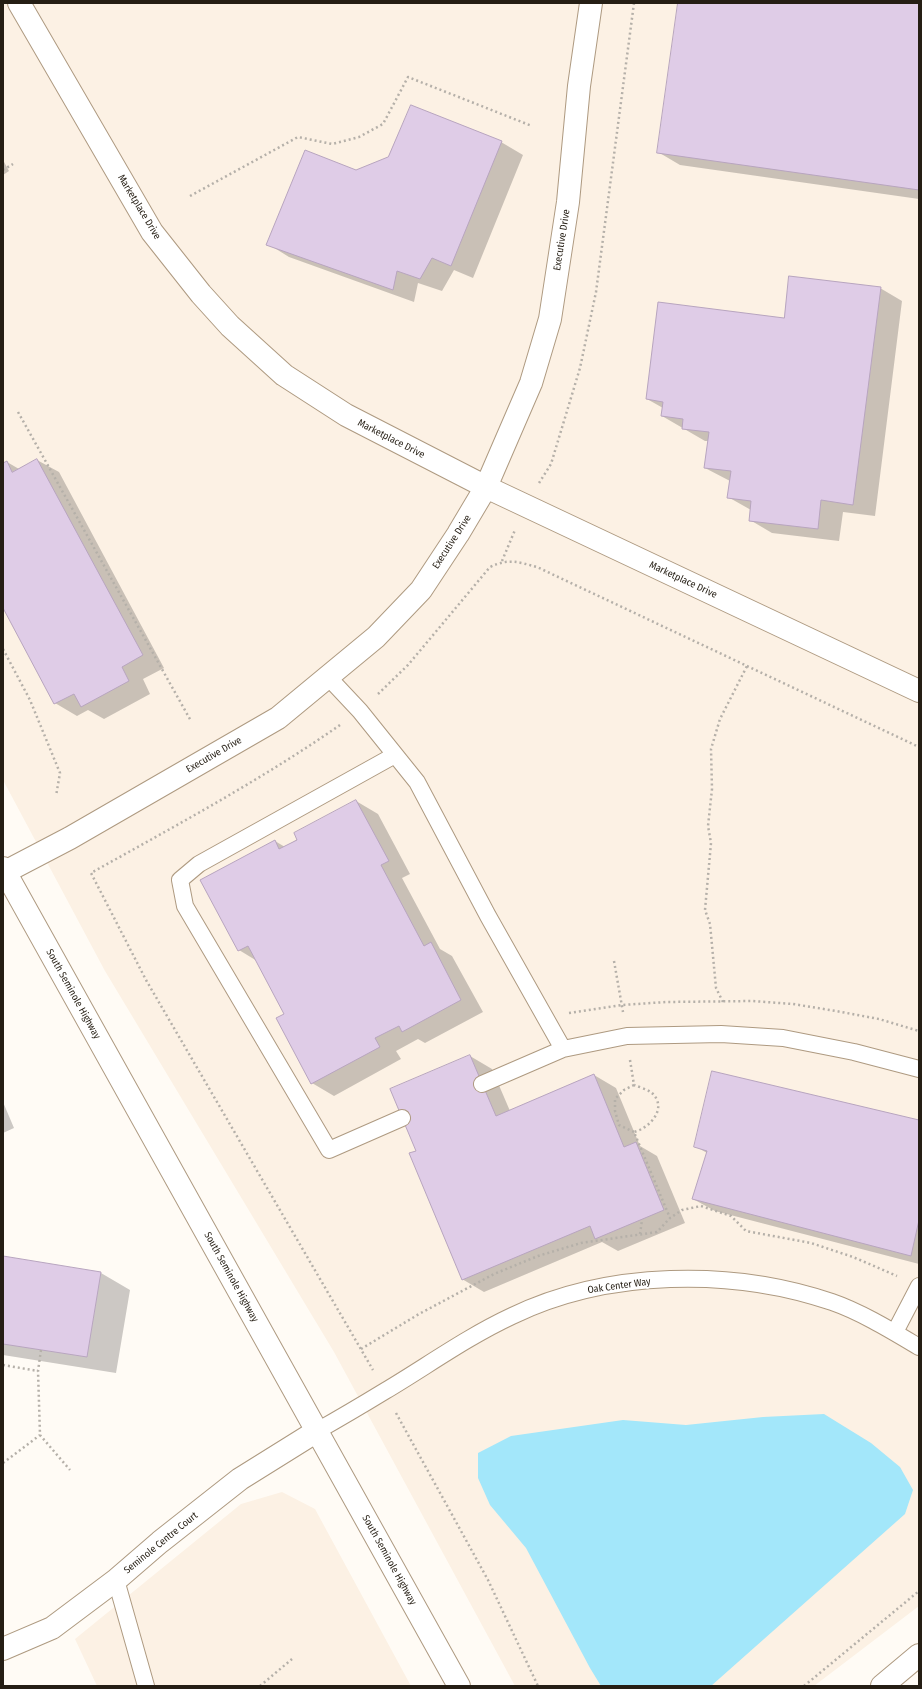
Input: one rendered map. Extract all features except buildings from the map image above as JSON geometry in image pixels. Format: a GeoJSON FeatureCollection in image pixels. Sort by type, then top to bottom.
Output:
{"type":"FeatureCollection","features":[{"type":"Feature","properties":{"kind":"street","name":"Marketplace Drive"},"geometry":{"type":"LineString","coordinates":[[19,3],[152,232],[200,294],[230,326],[284,375],[346,415],[486,487],[919,691]]}},
{"type":"Feature","properties":{"kind":"street","name":"Executive Drive"},"geometry":{"type":"LineString","coordinates":[[4,871],[70,838],[278,718],[329,678],[376,637],[421,590],[458,534],[486,487],[531,383],[550,319],[568,202],[579,86],[591,3]]}},
{"type":"Feature","properties":{"kind":"street","name":"South Seminole Highway"},"geometry":{"type":"LineString","coordinates":[[4,871],[459,1686]]}},
{"type":"Feature","properties":{"kind":"street","name":"Seminole Centre Court"},"geometry":{"type":"LineString","coordinates":[[3,1649],[52,1628],[116,1580],[160,1542],[240,1479],[317,1431]]}},
{"type":"Feature","properties":{"kind":"street"},"geometry":{"type":"LineString","coordinates":[[882,1686],[919,1655]]}},
{"type":"Feature","properties":{"kind":"lane"},"geometry":{"type":"LineString","coordinates":[[329,678],[360,711],[417,782],[488,916],[563,1049]]}},
{"type":"Feature","properties":{"kind":"lane"},"geometry":{"type":"LineString","coordinates":[[395,755],[199,864],[180,880],[185,906],[329,1150],[402,1118]]}},
{"type":"Feature","properties":{"kind":"lane"},"geometry":{"type":"LineString","coordinates":[[482,1084],[563,1049],[627,1036],[692,1033],[783,1038],[854,1052],[919,1069]]}},
{"type":"Feature","properties":{"kind":"lane","name":"Oak Center Way"},"geometry":{"type":"LineString","coordinates":[[317,1431],[443,1355],[512,1316],[551,1300],[594,1288],[653,1281],[709,1279],[750,1282],[790,1289],[833,1303],[895,1332],[919,1347]]}},
{"type":"Feature","properties":{"kind":"lane"},"geometry":{"type":"LineString","coordinates":[[895,1332],[919,1286]]}},
{"type":"Feature","properties":{"kind":"lane"},"geometry":{"type":"LineString","coordinates":[[116,1580],[146,1686]]}},
{"type":"Feature","properties":{"kind":"path"},"geometry":{"type":"LineString","coordinates":[[502,561],[525,506],[551,464],[557,439],[580,368],[596,292],[634,3]]}},
{"type":"Feature","properties":{"kind":"path"},"geometry":{"type":"LineString","coordinates":[[190,196],[298,137],[332,144],[359,137],[383,124],[408,77],[532,126]]}},
{"type":"Feature","properties":{"kind":"path"},"geometry":{"type":"LineString","coordinates":[[3,170],[13,164]]}},
{"type":"Feature","properties":{"kind":"path"},"geometry":{"type":"LineString","coordinates":[[18,412],[191,722]]}},
{"type":"Feature","properties":{"kind":"path"},"geometry":{"type":"LineString","coordinates":[[374,1372],[150,987],[91,873],[309,747],[360,711],[408,665],[490,567],[502,561],[514,561],[537,567],[919,747]]}},
{"type":"Feature","properties":{"kind":"path"},"geometry":{"type":"LineString","coordinates":[[3,649],[30,700],[60,773],[56,796]]}},
{"type":"Feature","properties":{"kind":"path"},"geometry":{"type":"LineString","coordinates":[[723,1002],[716,988],[710,924],[705,910],[711,843],[708,826],[712,789],[711,749],[720,719],[747,666]]}},
{"type":"Feature","properties":{"kind":"path"},"geometry":{"type":"LineString","coordinates":[[614,961],[634,1085]]}},
{"type":"Feature","properties":{"kind":"path"},"geometry":{"type":"LineString","coordinates":[[634,1085],[651,1092],[658,1102],[656,1116],[645,1129],[634,1132],[619,1125],[615,1111],[615,1099],[624,1090],[634,1085]]}},
{"type":"Feature","properties":{"kind":"path"},"geometry":{"type":"LineString","coordinates":[[634,1132],[670,1218]]}},
{"type":"Feature","properties":{"kind":"path"},"geometry":{"type":"LineString","coordinates":[[640,1234],[642,1220]]}},
{"type":"Feature","properties":{"kind":"path"},"geometry":{"type":"LineString","coordinates":[[41,1350],[38,1371],[40,1435],[70,1470]]}},
{"type":"Feature","properties":{"kind":"path"},"geometry":{"type":"LineString","coordinates":[[3,1365],[38,1371]]}},
{"type":"Feature","properties":{"kind":"path"},"geometry":{"type":"LineString","coordinates":[[394,1409],[488,1580],[538,1686]]}},
{"type":"Feature","properties":{"kind":"path"},"geometry":{"type":"LineString","coordinates":[[3,1463],[40,1435]]}},
{"type":"Feature","properties":{"kind":"path"},"geometry":{"type":"LineString","coordinates":[[804,1686],[919,1591]]}},
{"type":"Feature","properties":{"kind":"path"},"geometry":{"type":"LineString","coordinates":[[260,1686],[292,1659]]}},
{"type":"Feature","properties":{"kind":"shaded area"},"geometry":{"type":"Polygon","coordinates":[[[3,3],[919,3],[919,1606],[814,1686],[515,1686],[334,1352],[105,971],[3,780],[3,3]]]}},
{"type":"Feature","properties":{"kind":"shaded area"},"geometry":{"type":"Polygon","coordinates":[[[282,1492],[315,1509],[411,1686],[97,1686],[75,1639],[241,1504],[282,1492]]]}},
{"type":"Feature","properties":{"kind":"water"},"geometry":{"type":"Polygon","coordinates":[[[824,1414],[871,1443],[900,1467],[913,1490],[905,1514],[711,1686],[601,1686],[526,1548],[490,1505],[478,1478],[478,1453],[511,1436],[623,1420],[686,1425],[763,1417],[824,1414]]]}}]}
